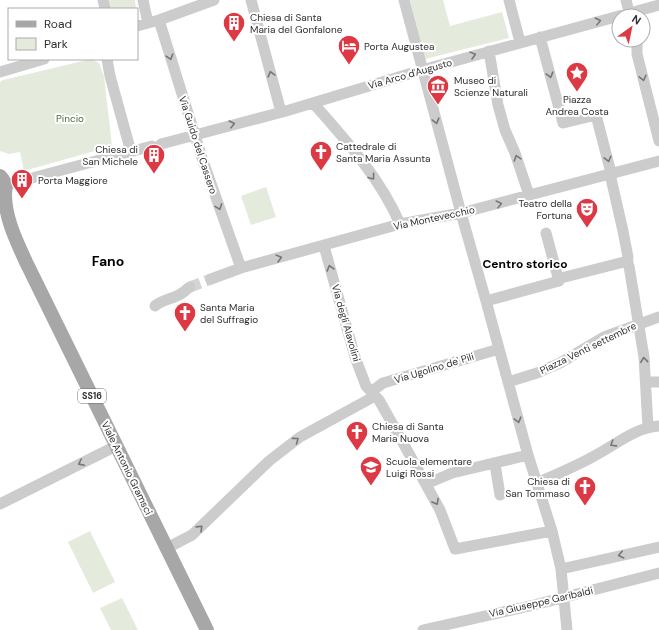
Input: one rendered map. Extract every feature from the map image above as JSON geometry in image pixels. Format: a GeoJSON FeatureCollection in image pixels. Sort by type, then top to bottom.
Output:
{"type":"FeatureCollection","features":[{"type":"Feature","properties":{"kind":"main road","name":"Viale Antonio Gramsci"},"geometry":{"type":"LineString","coordinates":[[3,188],[6,212],[26,262],[207,630]]}},
{"type":"Feature","properties":{"kind":"main road","name":"Viale Antonio Gramsci"},"geometry":{"type":"LineString","coordinates":[[0,225],[26,262]]}},
{"type":"Feature","properties":{"kind":"street","name":"Via Guido del Cassero"},"geometry":{"type":"LineString","coordinates":[[143,0],[153,21],[241,268]]}},
{"type":"Feature","properties":{"kind":"street"},"geometry":{"type":"LineString","coordinates":[[138,26],[214,0]]}},
{"type":"Feature","properties":{"kind":"street"},"geometry":{"type":"LineString","coordinates":[[251,0],[281,112]]}},
{"type":"Feature","properties":{"kind":"street"},"geometry":{"type":"LineString","coordinates":[[404,0],[528,455],[552,531],[560,569],[567,630]]}},
{"type":"Feature","properties":{"kind":"street"},"geometry":{"type":"LineString","coordinates":[[509,0],[520,42]]}},
{"type":"Feature","properties":{"kind":"street","name":"Via Arco d'Augusto"},"geometry":{"type":"LineString","coordinates":[[3,188],[194,134],[313,103],[520,42],[611,20]]}},
{"type":"Feature","properties":{"kind":"street"},"geometry":{"type":"LineString","coordinates":[[540,37],[563,123],[596,115],[610,174]]}},
{"type":"Feature","properties":{"kind":"street"},"geometry":{"type":"LineString","coordinates":[[637,48],[637,54],[659,141]]}},
{"type":"Feature","properties":{"kind":"street"},"geometry":{"type":"LineString","coordinates":[[488,51],[498,105],[505,130],[515,153],[529,195]]}},
{"type":"Feature","properties":{"kind":"street"},"geometry":{"type":"LineString","coordinates":[[0,72],[41,60]]}},
{"type":"Feature","properties":{"kind":"street"},"geometry":{"type":"LineString","coordinates":[[107,60],[110,76],[131,152]]}},
{"type":"Feature","properties":{"kind":"street"},"geometry":{"type":"LineString","coordinates":[[313,103],[344,139],[385,193],[400,224]]}},
{"type":"Feature","properties":{"kind":"street","name":"Via Montevecchio"},"geometry":{"type":"LineString","coordinates":[[211,279],[241,268],[400,224],[461,213],[659,161]]}},
{"type":"Feature","properties":{"kind":"street","name":"Piazza Venti settembre"},"geometry":{"type":"LineString","coordinates":[[508,382],[537,373],[560,363],[604,337],[639,324],[628,264],[624,231],[610,174]]}},
{"type":"Feature","properties":{"kind":"street"},"geometry":{"type":"LineString","coordinates":[[546,233],[559,280]]}},
{"type":"Feature","properties":{"kind":"street","name":"Via degli Alavolini"},"geometry":{"type":"LineString","coordinates":[[324,246],[355,357],[366,386],[379,400],[426,484],[440,510],[455,550],[552,531]]}},
{"type":"Feature","properties":{"kind":"street"},"geometry":{"type":"LineString","coordinates":[[486,301],[559,280],[561,278],[628,264]]}},
{"type":"Feature","properties":{"kind":"street"},"geometry":{"type":"LineString","coordinates":[[155,306],[159,302],[183,293],[188,288]]}},
{"type":"Feature","properties":{"kind":"street"},"geometry":{"type":"LineString","coordinates":[[537,483],[598,454],[617,442],[654,426],[646,382],[639,324],[659,317]]}},
{"type":"Feature","properties":{"kind":"street","name":"Via Ugolino de' Pili"},"geometry":{"type":"LineString","coordinates":[[167,548],[192,535],[269,461],[300,437],[373,394],[383,383],[499,349]]}},
{"type":"Feature","properties":{"kind":"street"},"geometry":{"type":"LineString","coordinates":[[646,382],[659,382]]}},
{"type":"Feature","properties":{"kind":"street"},"geometry":{"type":"LineString","coordinates":[[0,504],[116,446]]}},
{"type":"Feature","properties":{"kind":"street"},"geometry":{"type":"LineString","coordinates":[[426,484],[452,473],[528,455]]}},
{"type":"Feature","properties":{"kind":"street"},"geometry":{"type":"LineString","coordinates":[[495,464],[500,495]]}},
{"type":"Feature","properties":{"kind":"street"},"geometry":{"type":"LineString","coordinates":[[560,569],[659,547]]}},
{"type":"Feature","properties":{"kind":"street","name":"Via Giuseppe Garibaldi"},"geometry":{"type":"LineString","coordinates":[[423,630],[659,573]]}},
{"type":"Feature","properties":{"kind":"green space"},"geometry":{"type":"Polygon","coordinates":[[[108,0],[135,0],[136,8],[110,8],[108,0]]]}},
{"type":"Feature","properties":{"kind":"green space"},"geometry":{"type":"Polygon","coordinates":[[[410,0],[443,0],[450,26],[502,12],[509,38],[425,59],[410,0]]]}},
{"type":"Feature","properties":{"kind":"green space","name":"Pincio"},"geometry":{"type":"Polygon","coordinates":[[[87,60],[93,60],[99,63],[104,76],[112,146],[24,171],[20,152],[9,154],[0,151],[0,82],[3,80],[87,60]]]}},
{"type":"Feature","properties":{"kind":"green space"},"geometry":{"type":"Polygon","coordinates":[[[266,187],[276,217],[251,225],[241,196],[266,187]]]}},
{"type":"Feature","properties":{"kind":"green space"},"geometry":{"type":"Polygon","coordinates":[[[90,531],[115,582],[93,593],[68,542],[90,531]]]}},
{"type":"Feature","properties":{"kind":"green space"},"geometry":{"type":"Polygon","coordinates":[[[122,598],[138,630],[111,630],[100,608],[122,598]]]}},
{"type":"Feature","properties":{"kind":"tunnel"},"geometry":{"type":"LineString","coordinates":[[190,287],[211,279]]}},
{"type":"Feature","properties":{"kind":"place","name":"Chiesa di Santa Maria del Gonfalone"},"geometry":{"type":"Point","coordinates":[234,42]}},
{"type":"Feature","properties":{"kind":"place","name":"Porta Augustea"},"geometry":{"type":"Point","coordinates":[349,66]}},
{"type":"Feature","properties":{"kind":"place","name":"Piazza Andrea Costa"},"geometry":{"type":"Point","coordinates":[577,92]}},
{"type":"Feature","properties":{"kind":"place","name":"Museo di Scienze Naturali"},"geometry":{"type":"Point","coordinates":[438,106]}},
{"type":"Feature","properties":{"kind":"place","name":"Cattedrale di Santa Maria Assunta"},"geometry":{"type":"Point","coordinates":[321,172]}},
{"type":"Feature","properties":{"kind":"place","name":"Chiesa di San Michele"},"geometry":{"type":"Point","coordinates":[154,174]}},
{"type":"Feature","properties":{"kind":"place","name":"Porta Maggiore"},"geometry":{"type":"Point","coordinates":[22,200]}},
{"type":"Feature","properties":{"kind":"place","name":"Teatro della Fortuna"},"geometry":{"type":"Point","coordinates":[587,228]}},
{"type":"Feature","properties":{"kind":"place","name":"Santa Maria del Suffragio"},"geometry":{"type":"Point","coordinates":[185,332]}},
{"type":"Feature","properties":{"kind":"place","name":"Chiesa di Santa Maria Nuova"},"geometry":{"type":"Point","coordinates":[357,452]}},
{"type":"Feature","properties":{"kind":"place","name":"Scuola elementare Luigi Rossi"},"geometry":{"type":"Point","coordinates":[371,486]}},
{"type":"Feature","properties":{"kind":"place","name":"Chiesa di San Tommaso"},"geometry":{"type":"Point","coordinates":[585,506]}},
{"type":"Feature","properties":{"kind":"district","name":"Fano"},"geometry":{"type":"Point","coordinates":[108,261]}},
{"type":"Feature","properties":{"kind":"district","name":"Centro storico"},"geometry":{"type":"Point","coordinates":[525,264]}}]}
